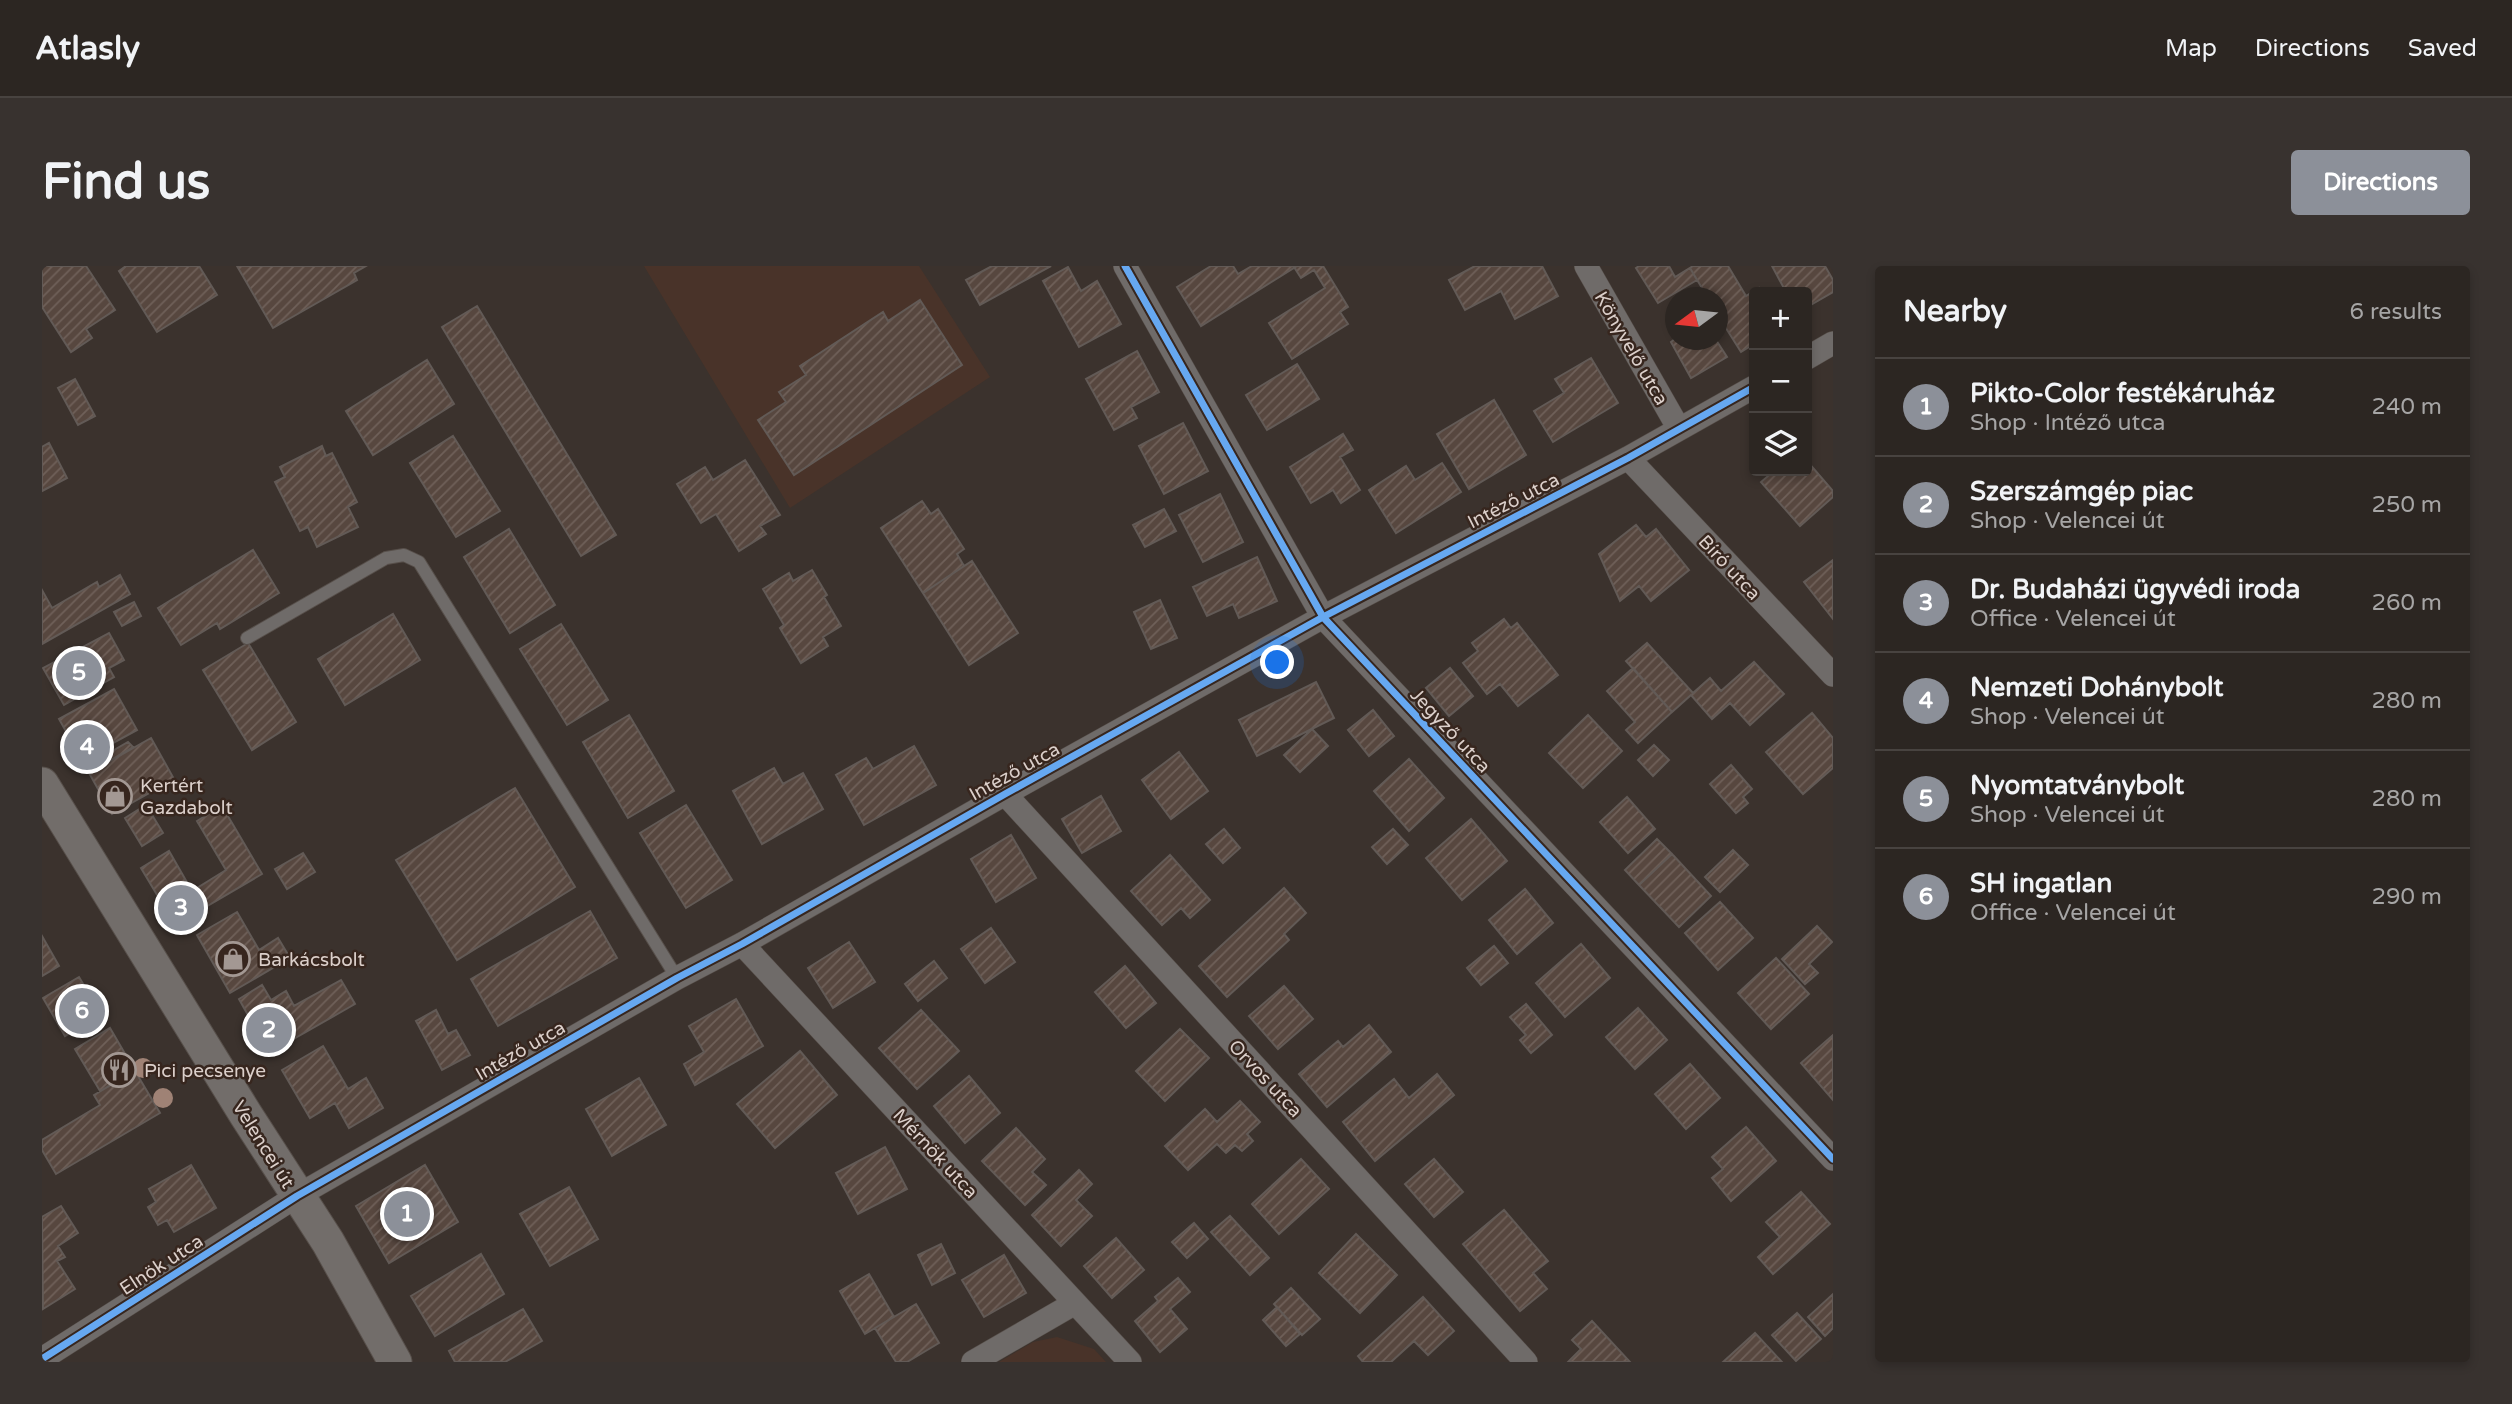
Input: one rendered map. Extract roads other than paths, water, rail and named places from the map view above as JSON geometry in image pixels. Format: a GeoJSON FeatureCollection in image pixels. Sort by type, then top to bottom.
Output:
{"type":"FeatureCollection","features":[{"type":"Feature","properties":{"kind":"main road","name":"Velencei út"},"geometry":{"type":"LineString","coordinates":[[42,784],[328,1242],[395,1362]]}},
{"type":"Feature","properties":{"kind":"street","name":"Jegyző utca"},"geometry":{"type":"LineString","coordinates":[[1125,266],[1323,617],[1833,1159]]}},
{"type":"Feature","properties":{"kind":"street","name":"Könyvelő utca"},"geometry":{"type":"LineString","coordinates":[[1586,266],[1679,429]]}},
{"type":"Feature","properties":{"kind":"street"},"geometry":{"type":"LineString","coordinates":[[1812,355],[1833,343]]}},
{"type":"Feature","properties":{"kind":"street","name":"Intéző utca"},"geometry":{"type":"LineString","coordinates":[[297,1196],[677,978],[1323,617],[1628,458],[1749,390]]}},
{"type":"Feature","properties":{"kind":"street","name":"Bíró utca"},"geometry":{"type":"LineString","coordinates":[[1628,458],[1833,675]]}},
{"type":"Feature","properties":{"kind":"street","name":"Orvos utca"},"geometry":{"type":"LineString","coordinates":[[1005,794],[1526,1362]]}},
{"type":"Feature","properties":{"kind":"street","name":"Mérnök utca"},"geometry":{"type":"LineString","coordinates":[[742,944],[1130,1362]]}},
{"type":"Feature","properties":{"kind":"street","name":"Elnök utca"},"geometry":{"type":"LineString","coordinates":[[42,1359],[297,1196]]}},
{"type":"Feature","properties":{"kind":"street"},"geometry":{"type":"LineString","coordinates":[[973,1362],[1075,1303]]}},
{"type":"Feature","properties":{"kind":"lane"},"geometry":{"type":"LineString","coordinates":[[247,638],[386,558],[404,555],[419,562],[677,978]]}},
{"type":"Feature","properties":{"kind":"place","name":"Nyomtatványbolt"},"geometry":{"type":"Point","coordinates":[79,673]}},
{"type":"Feature","properties":{"kind":"place","name":"Nemzeti Dohánybolt"},"geometry":{"type":"Point","coordinates":[87,747]}},
{"type":"Feature","properties":{"kind":"place","name":"Kertért Gazdabolt"},"geometry":{"type":"Point","coordinates":[115,796]}},
{"type":"Feature","properties":{"kind":"place","name":"Dr. Budaházi ügyvédi iroda"},"geometry":{"type":"Point","coordinates":[181,908]}},
{"type":"Feature","properties":{"kind":"place","name":"Barkácsbolt"},"geometry":{"type":"Point","coordinates":[233,959]}},
{"type":"Feature","properties":{"kind":"place","name":"SH ingatlan"},"geometry":{"type":"Point","coordinates":[82,1011]}},
{"type":"Feature","properties":{"kind":"place","name":"Szerszámgép piac"},"geometry":{"type":"Point","coordinates":[269,1030]}},
{"type":"Feature","properties":{"kind":"place","name":"Pici pecsenye"},"geometry":{"type":"Point","coordinates":[119,1070]}},
{"type":"Feature","properties":{"kind":"place","name":"Pikto-Color festékáruház"},"geometry":{"type":"Point","coordinates":[407,1214]}}]}
